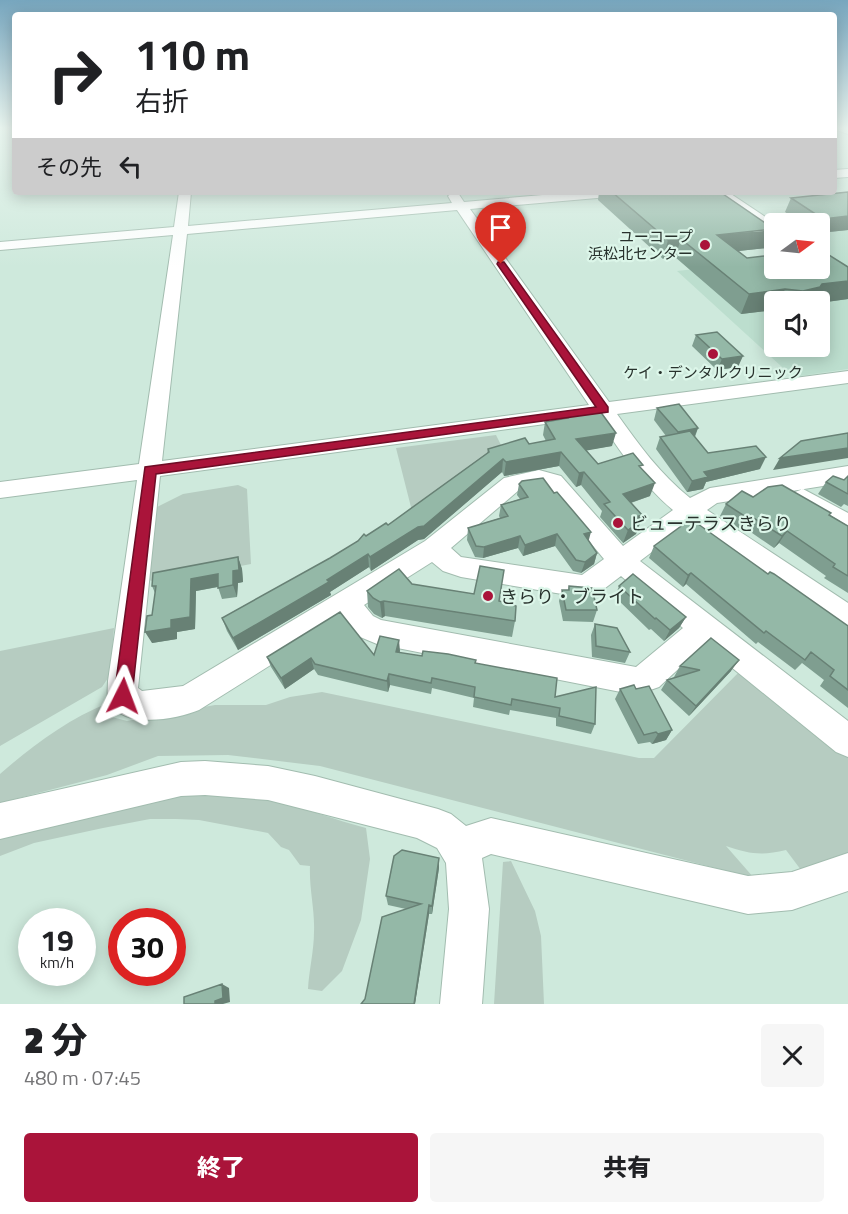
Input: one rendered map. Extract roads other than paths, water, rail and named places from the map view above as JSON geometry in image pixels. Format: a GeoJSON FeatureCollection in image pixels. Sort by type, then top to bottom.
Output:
{"type":"FeatureCollection","features":[{"type":"Feature","properties":{"kind":"street"},"geometry":{"type":"LineString","coordinates":[[185,195],[123,681],[125,700],[143,706],[193,698],[434,548],[510,485],[539,478],[553,482],[621,561],[848,741]]}},
{"type":"Feature","properties":{"kind":"street"},"geometry":{"type":"LineString","coordinates":[[0,246],[181,230],[456,199],[550,195]]}},
{"type":"Feature","properties":{"kind":"street"},"geometry":{"type":"LineString","coordinates":[[724,195],[764,221]]}},
{"type":"Feature","properties":{"kind":"street"},"geometry":{"type":"LineString","coordinates":[[456,199],[643,466],[662,488],[690,511],[848,618]]}},
{"type":"Feature","properties":{"kind":"street"},"geometry":{"type":"LineString","coordinates":[[0,490],[848,377]]}},
{"type":"Feature","properties":{"kind":"street"},"geometry":{"type":"LineString","coordinates":[[434,548],[452,564],[461,567],[581,587],[594,583],[712,496],[848,474]]}},
{"type":"Feature","properties":{"kind":"street"},"geometry":{"type":"LineString","coordinates":[[780,485],[848,525]]}},
{"type":"Feature","properties":{"kind":"street"},"geometry":{"type":"LineString","coordinates":[[345,603],[363,625],[377,632],[636,681],[648,677],[703,628]]}},
{"type":"Feature","properties":{"kind":"street"},"geometry":{"type":"LineString","coordinates":[[0,821],[181,779],[205,778],[268,783],[315,793],[438,827],[460,846],[465,863],[469,909],[461,1004]]}},
{"type":"Feature","properties":{"kind":"street"},"geometry":{"type":"LineString","coordinates":[[460,846],[491,836],[748,896],[792,891],[848,872]]}},
{"type":"Feature","properties":{"kind":"place","name":"ユーコープ 浜松北センター"},"geometry":{"type":"Point","coordinates":[705,245]}},
{"type":"Feature","properties":{"kind":"place","name":"ケイ・デンタルクリニック"},"geometry":{"type":"Point","coordinates":[713,354]}},
{"type":"Feature","properties":{"kind":"place","name":"ビューテラスきらり"},"geometry":{"type":"Point","coordinates":[618,523]}},
{"type":"Feature","properties":{"kind":"place","name":"きらり・ブライト"},"geometry":{"type":"Point","coordinates":[488,596]}}]}
